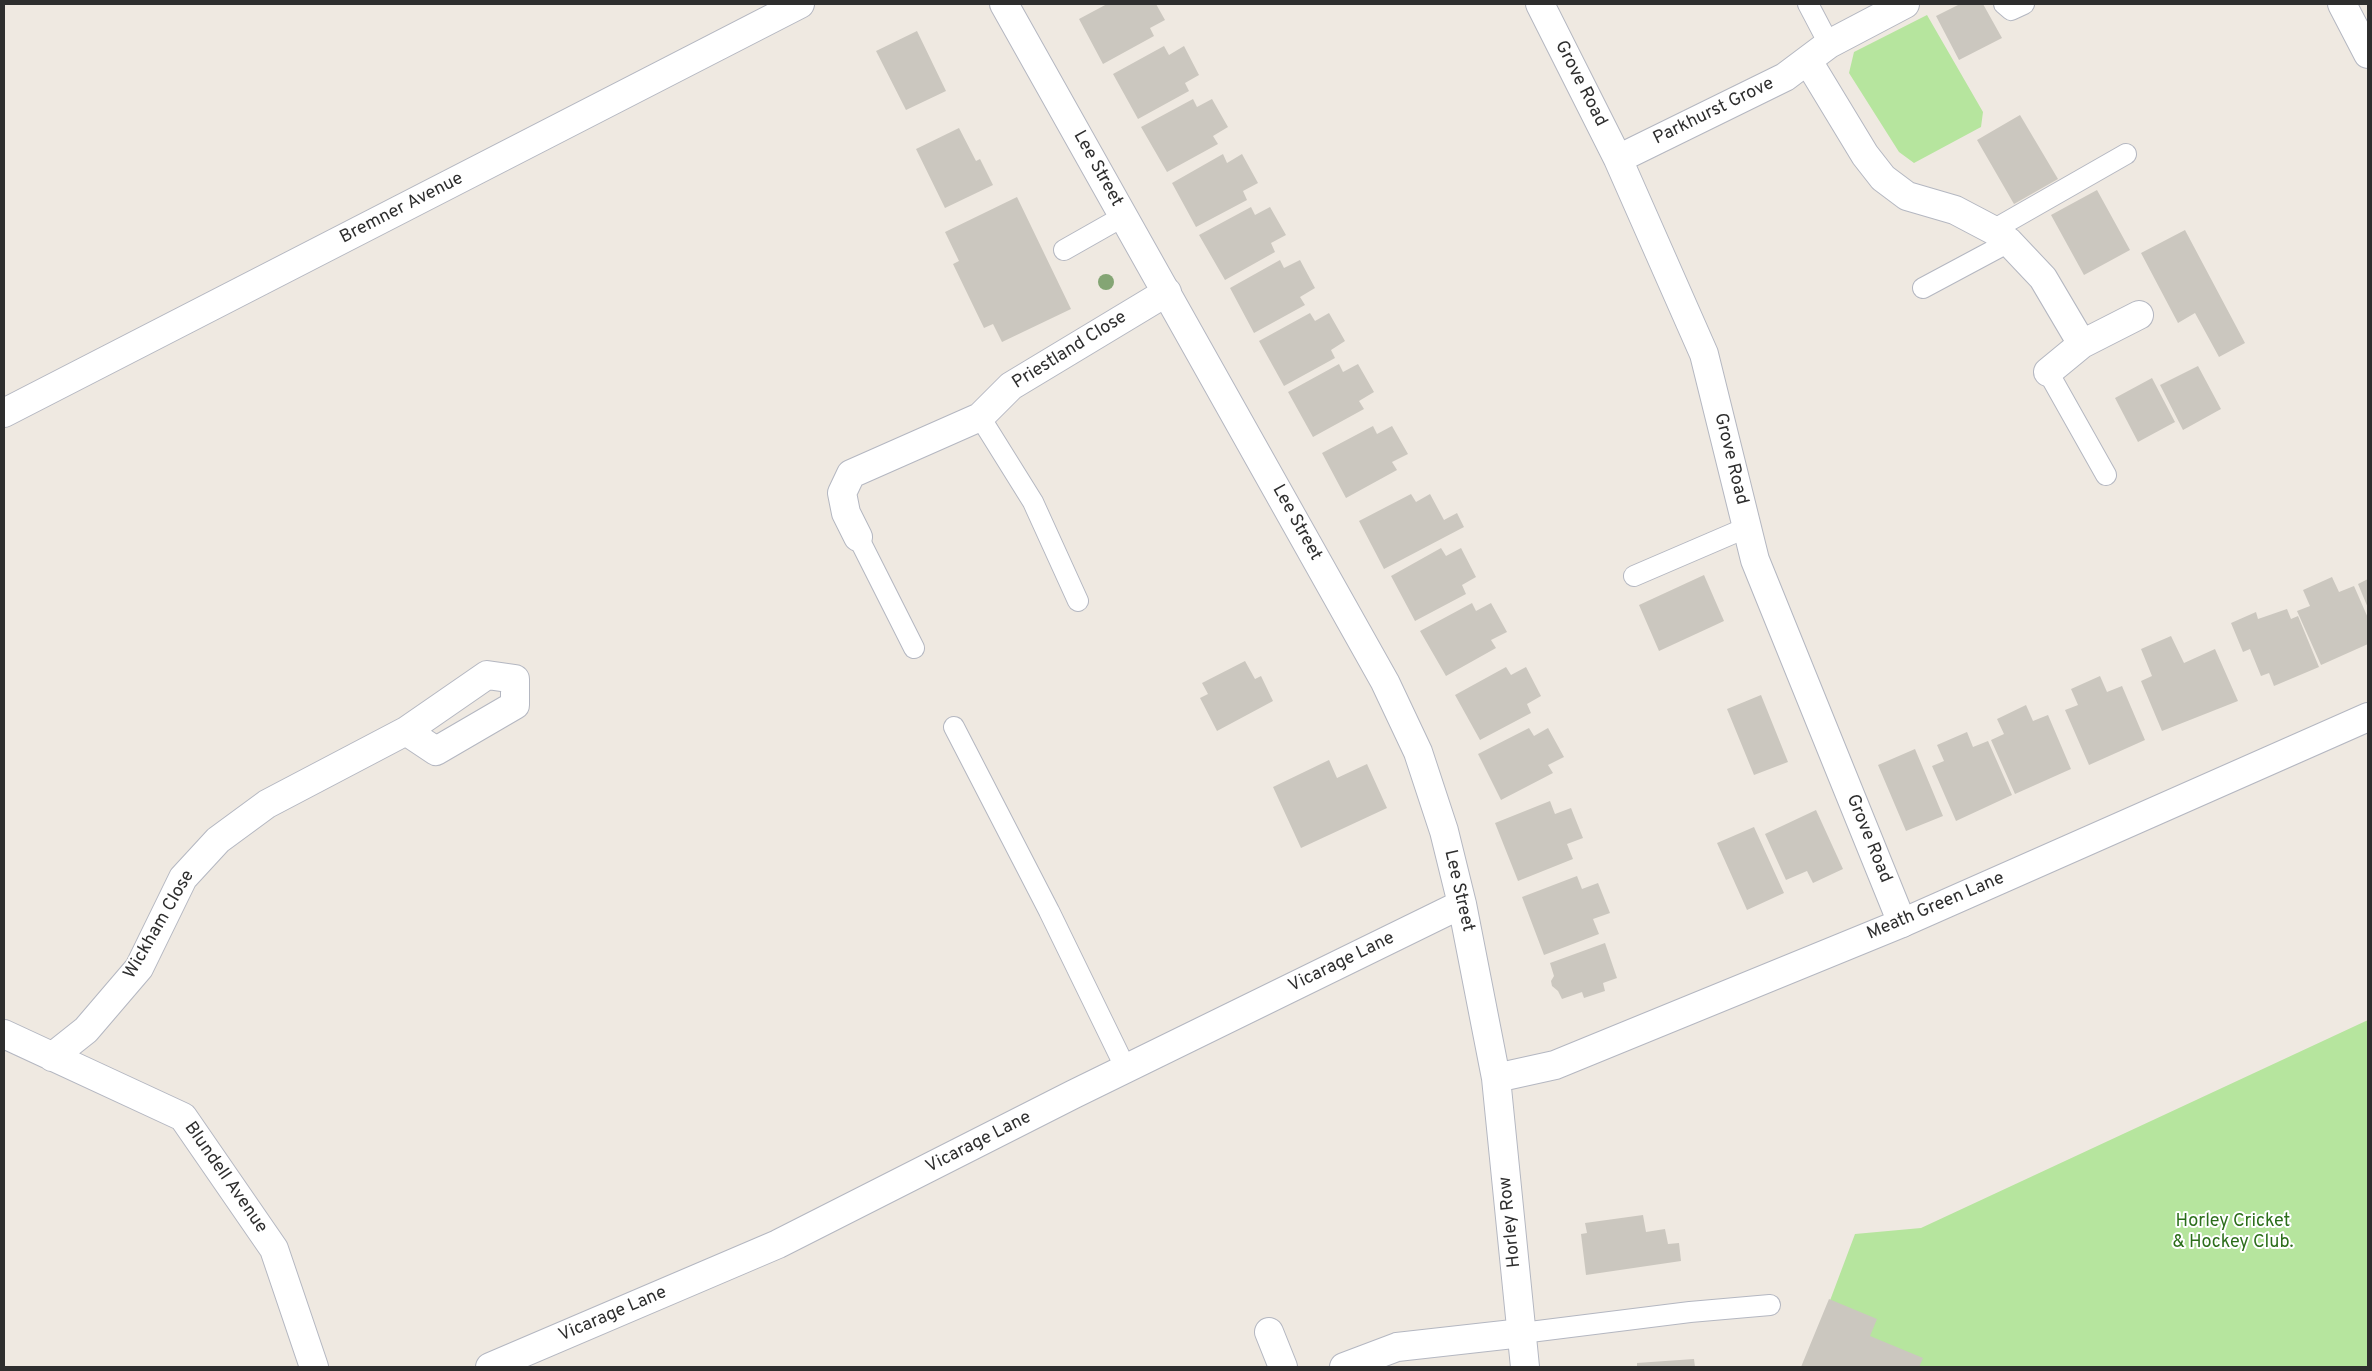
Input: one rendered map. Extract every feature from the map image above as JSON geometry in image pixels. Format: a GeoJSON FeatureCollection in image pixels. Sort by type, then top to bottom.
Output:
{"type":"FeatureCollection","features":[{"type":"Feature","properties":{"kind":"street","name":"Bremner Avenue"},"geometry":{"type":"LineString","coordinates":[[4,414],[800,4]]}},
{"type":"Feature","properties":{"kind":"street","name":"Lee Street"},"geometry":{"type":"LineString","coordinates":[[1004,4],[1384,682],[1418,752],[1444,831],[1462,904],[1496,1078]]}},
{"type":"Feature","properties":{"kind":"street","name":"Grove Road"},"geometry":{"type":"LineString","coordinates":[[1540,4],[1618,159],[1704,354],[1755,560],[1902,923]]}},
{"type":"Feature","properties":{"kind":"street","name":"Parkhurst Grove"},"geometry":{"type":"LineString","coordinates":[[1618,159],[1785,77],[1829,44],[1905,4]]}},
{"type":"Feature","properties":{"kind":"street"},"geometry":{"type":"LineString","coordinates":[[2342,4],[2368,54]]}},
{"type":"Feature","properties":{"kind":"street"},"geometry":{"type":"LineString","coordinates":[[1808,61],[1864,154],[1883,178],[1907,196],[1955,210],[2001,236],[2043,278],[2082,344]]}},
{"type":"Feature","properties":{"kind":"street","name":"Priestland Close"},"geometry":{"type":"LineString","coordinates":[[858,537],[846,513],[842,493],[851,474],[924,440],[980,417],[1011,386],[1167,292]]}},
{"type":"Feature","properties":{"kind":"street"},"geometry":{"type":"LineString","coordinates":[[2048,372],[2082,344],[2139,315]]}},
{"type":"Feature","properties":{"kind":"street","name":"Meath Green Lane"},"geometry":{"type":"LineString","coordinates":[[1496,1078],[1555,1065],[1902,923],[2368,717]]}},
{"type":"Feature","properties":{"kind":"street","name":"Wickham Close"},"geometry":{"type":"LineString","coordinates":[[52,1057],[86,1030],[139,968],[183,878],[218,840],[266,804],[406,731]]}},
{"type":"Feature","properties":{"kind":"street","name":"Vicarage Lane"},"geometry":{"type":"LineString","coordinates":[[490,1367],[778,1244],[1126,1069],[1462,904]]}},
{"type":"Feature","properties":{"kind":"street","name":"Blundell Avenue"},"geometry":{"type":"LineString","coordinates":[[4,1034],[183,1117],[274,1249],[314,1367]]}},
{"type":"Feature","properties":{"kind":"street","name":"Horley Row"},"geometry":{"type":"LineString","coordinates":[[1496,1078],[1525,1367]]}},
{"type":"Feature","properties":{"kind":"street"},"geometry":{"type":"LineString","coordinates":[[1269,1332],[1283,1367]]}},
{"type":"Feature","properties":{"kind":"street"},"geometry":{"type":"LineString","coordinates":[[1344,1367],[1397,1348],[1522,1334]]}},
{"type":"Feature","properties":{"kind":"lane"},"geometry":{"type":"LineString","coordinates":[[1808,4],[1829,44]]}},
{"type":"Feature","properties":{"kind":"lane"},"geometry":{"type":"LineString","coordinates":[[2004,4],[2011,10],[2024,4]]}},
{"type":"Feature","properties":{"kind":"lane"},"geometry":{"type":"LineString","coordinates":[[1923,288],[2126,154]]}},
{"type":"Feature","properties":{"kind":"lane"},"geometry":{"type":"LineString","coordinates":[[1064,250],[1124,216]]}},
{"type":"Feature","properties":{"kind":"lane"},"geometry":{"type":"LineString","coordinates":[[2048,372],[2106,475]]}},
{"type":"Feature","properties":{"kind":"lane"},"geometry":{"type":"LineString","coordinates":[[980,417],[1033,502],[1078,601]]}},
{"type":"Feature","properties":{"kind":"lane"},"geometry":{"type":"LineString","coordinates":[[1634,576],[1748,527]]}},
{"type":"Feature","properties":{"kind":"lane"},"geometry":{"type":"LineString","coordinates":[[858,537],[914,648]]}},
{"type":"Feature","properties":{"kind":"lane"},"geometry":{"type":"LineString","coordinates":[[954,727],[1049,911],[1126,1069]]}},
{"type":"Feature","properties":{"kind":"lane"},"geometry":{"type":"LineString","coordinates":[[1522,1334],[1690,1312],[1770,1305]]}},
{"type":"Feature","properties":{"kind":"green space"},"geometry":{"type":"Polygon","coordinates":[[[1927,15],[1983,112],[1981,127],[1914,163],[1899,152],[1849,73],[1854,52],[1927,15]]]}},
{"type":"Feature","properties":{"kind":"green space","name":"Horley Cricket & Hockey Club."},"geometry":{"type":"Polygon","coordinates":[[[2368,1020],[2368,1367],[1805,1367],[1855,1234],[1921,1228],[2368,1020]]]}},
{"type":"Feature","properties":{"kind":"building"},"geometry":{"type":"Polygon","coordinates":[[[1107,4],[1156,4],[1165,20],[1150,28],[1154,36],[1103,64],[1079,19],[1107,4]]]}},
{"type":"Feature","properties":{"kind":"building"},"geometry":{"type":"Polygon","coordinates":[[[1960,4],[1983,4],[2002,38],[1959,60],[1936,16],[1960,4]]]}},
{"type":"Feature","properties":{"kind":"building"},"geometry":{"type":"Polygon","coordinates":[[[917,31],[946,91],[906,110],[876,51],[917,31]]]}},
{"type":"Feature","properties":{"kind":"building"},"geometry":{"type":"Polygon","coordinates":[[[1164,46],[1169,55],[1184,46],[1199,75],[1185,83],[1189,91],[1138,119],[1113,74],[1164,46]]]}},
{"type":"Feature","properties":{"kind":"building"},"geometry":{"type":"Polygon","coordinates":[[[1193,99],[1197,107],[1212,99],[1228,127],[1213,136],[1218,144],[1167,172],[1141,127],[1193,99]]]}},
{"type":"Feature","properties":{"kind":"building"},"geometry":{"type":"Polygon","coordinates":[[[2020,115],[2058,179],[2014,204],[1977,140],[2020,115]]]}},
{"type":"Feature","properties":{"kind":"building"},"geometry":{"type":"Polygon","coordinates":[[[959,128],[976,161],[980,159],[993,185],[945,208],[916,149],[959,128]]]}},
{"type":"Feature","properties":{"kind":"building"},"geometry":{"type":"Polygon","coordinates":[[[1223,154],[1227,163],[1242,154],[1258,183],[1243,191],[1247,200],[1196,227],[1172,183],[1223,154]]]}},
{"type":"Feature","properties":{"kind":"building"},"geometry":{"type":"Polygon","coordinates":[[[2097,190],[2130,250],[2084,275],[2051,215],[2097,190]]]}},
{"type":"Feature","properties":{"kind":"building"},"geometry":{"type":"Polygon","coordinates":[[[1017,197],[1071,309],[1002,342],[993,324],[984,328],[953,264],[959,261],[945,232],[1017,197]]]}},
{"type":"Feature","properties":{"kind":"building"},"geometry":{"type":"Polygon","coordinates":[[[1251,207],[1255,215],[1270,207],[1286,235],[1271,243],[1275,252],[1225,280],[1199,235],[1251,207]]]}},
{"type":"Feature","properties":{"kind":"building"},"geometry":{"type":"Polygon","coordinates":[[[2185,230],[2245,343],[2219,357],[2195,313],[2178,323],[2141,253],[2185,230]]]}},
{"type":"Feature","properties":{"kind":"building"},"geometry":{"type":"Polygon","coordinates":[[[1280,260],[1284,268],[1300,260],[1315,288],[1300,297],[1305,305],[1254,333],[1230,288],[1280,260]]]}},
{"type":"Feature","properties":{"kind":"building"},"geometry":{"type":"Polygon","coordinates":[[[1310,313],[1315,321],[1329,313],[1345,341],[1331,350],[1335,358],[1284,386],[1259,341],[1310,313]]]}},
{"type":"Feature","properties":{"kind":"building"},"geometry":{"type":"Polygon","coordinates":[[[1339,364],[1343,372],[1358,364],[1374,392],[1359,401],[1364,409],[1313,437],[1288,392],[1339,364]]]}},
{"type":"Feature","properties":{"kind":"building"},"geometry":{"type":"Polygon","coordinates":[[[2198,366],[2221,409],[2183,430],[2160,385],[2198,366]]]}},
{"type":"Feature","properties":{"kind":"building"},"geometry":{"type":"Polygon","coordinates":[[[2152,378],[2175,422],[2138,442],[2115,398],[2152,378]]]}},
{"type":"Feature","properties":{"kind":"building"},"geometry":{"type":"Polygon","coordinates":[[[1373,426],[1377,434],[1392,426],[1408,454],[1392,462],[1397,470],[1346,498],[1322,453],[1373,426]]]}},
{"type":"Feature","properties":{"kind":"building"},"geometry":{"type":"Polygon","coordinates":[[[1411,494],[1416,502],[1430,494],[1444,520],[1457,513],[1464,527],[1384,569],[1359,521],[1411,494]]]}},
{"type":"Feature","properties":{"kind":"building"},"geometry":{"type":"Polygon","coordinates":[[[1441,548],[1446,556],[1461,548],[1476,577],[1462,585],[1466,594],[1415,621],[1391,576],[1441,548]]]}},
{"type":"Feature","properties":{"kind":"building"},"geometry":{"type":"Polygon","coordinates":[[[1704,575],[1724,621],[1659,651],[1639,605],[1704,575]]]}},
{"type":"Feature","properties":{"kind":"building"},"geometry":{"type":"Polygon","coordinates":[[[2332,577],[2339,592],[2354,586],[2368,618],[2368,644],[2321,665],[2297,611],[2310,606],[2303,590],[2332,577]]]}},
{"type":"Feature","properties":{"kind":"building"},"geometry":{"type":"Polygon","coordinates":[[[2368,579],[2368,608],[2358,584],[2368,579]]]}},
{"type":"Feature","properties":{"kind":"building"},"geometry":{"type":"Polygon","coordinates":[[[1472,603],[1476,611],[1491,603],[1507,632],[1491,640],[1496,648],[1446,676],[1420,631],[1472,603]]]}},
{"type":"Feature","properties":{"kind":"building"},"geometry":{"type":"Polygon","coordinates":[[[2287,609],[2291,619],[2298,616],[2319,667],[2274,686],[2269,673],[2261,676],[2250,649],[2243,652],[2231,623],[2256,612],[2258,619],[2287,609]]]}},
{"type":"Feature","properties":{"kind":"building"},"geometry":{"type":"Polygon","coordinates":[[[2171,636],[2184,663],[2215,649],[2238,701],[2162,731],[2141,681],[2152,676],[2141,649],[2171,636]]]}},
{"type":"Feature","properties":{"kind":"building"},"geometry":{"type":"Polygon","coordinates":[[[1245,661],[1255,679],[1261,676],[1273,701],[1217,731],[1200,698],[1208,694],[1202,683],[1245,661]]]}},
{"type":"Feature","properties":{"kind":"building"},"geometry":{"type":"Polygon","coordinates":[[[1506,667],[1511,675],[1526,667],[1541,696],[1527,704],[1531,713],[1480,740],[1455,695],[1506,667]]]}},
{"type":"Feature","properties":{"kind":"building"},"geometry":{"type":"Polygon","coordinates":[[[2100,676],[2107,692],[2122,686],[2145,740],[2089,765],[2065,710],[2078,705],[2071,689],[2100,676]]]}},
{"type":"Feature","properties":{"kind":"building"},"geometry":{"type":"Polygon","coordinates":[[[1761,695],[1788,762],[1754,775],[1727,709],[1761,695]]]}},
{"type":"Feature","properties":{"kind":"building"},"geometry":{"type":"Polygon","coordinates":[[[2026,705],[2033,721],[2048,715],[2071,769],[2015,794],[1991,740],[2004,734],[1997,719],[2026,705]]]}},
{"type":"Feature","properties":{"kind":"building"},"geometry":{"type":"Polygon","coordinates":[[[1529,728],[1534,736],[1548,728],[1564,757],[1548,765],[1553,773],[1501,800],[1478,754],[1529,728]]]}},
{"type":"Feature","properties":{"kind":"building"},"geometry":{"type":"Polygon","coordinates":[[[1967,732],[1973,747],[1988,741],[2012,795],[1956,821],[1932,766],[1944,761],[1937,745],[1967,732]]]}},
{"type":"Feature","properties":{"kind":"building"},"geometry":{"type":"Polygon","coordinates":[[[1915,749],[1943,816],[1906,831],[1878,765],[1915,749]]]}},
{"type":"Feature","properties":{"kind":"building"},"geometry":{"type":"Polygon","coordinates":[[[1329,760],[1337,778],[1367,764],[1387,808],[1301,848],[1273,787],[1329,760]]]}},
{"type":"Feature","properties":{"kind":"building"},"geometry":{"type":"Polygon","coordinates":[[[1550,801],[1555,814],[1571,808],[1583,838],[1567,844],[1573,859],[1518,881],[1495,823],[1550,801]]]}},
{"type":"Feature","properties":{"kind":"building"},"geometry":{"type":"Polygon","coordinates":[[[1816,810],[1843,869],[1813,883],[1807,871],[1786,880],[1765,834],[1816,810]]]}},
{"type":"Feature","properties":{"kind":"building"},"geometry":{"type":"Polygon","coordinates":[[[1754,827],[1784,893],[1747,910],[1717,843],[1754,827]]]}},
{"type":"Feature","properties":{"kind":"building"},"geometry":{"type":"Polygon","coordinates":[[[1577,876],[1582,889],[1598,883],[1610,913],[1593,919],[1599,934],[1544,955],[1522,897],[1577,876]]]}},
{"type":"Feature","properties":{"kind":"building"},"geometry":{"type":"Polygon","coordinates":[[[1605,943],[1617,978],[1603,983],[1605,991],[1584,998],[1582,992],[1562,999],[1558,991],[1552,986],[1551,981],[1554,976],[1550,963],[1605,943]]]}},
{"type":"Feature","properties":{"kind":"building"},"geometry":{"type":"Polygon","coordinates":[[[1643,1215],[1646,1232],[1665,1229],[1668,1244],[1679,1243],[1681,1261],[1586,1275],[1581,1234],[1587,1233],[1585,1223],[1643,1215]]]}},
{"type":"Feature","properties":{"kind":"building"},"geometry":{"type":"Polygon","coordinates":[[[1829,1299],[1877,1319],[1870,1336],[1923,1358],[1919,1367],[1801,1367],[1829,1299]]]}},
{"type":"Feature","properties":{"kind":"building"},"geometry":{"type":"Polygon","coordinates":[[[1694,1359],[1695,1367],[1637,1367],[1637,1363],[1694,1359]]]}}]}
